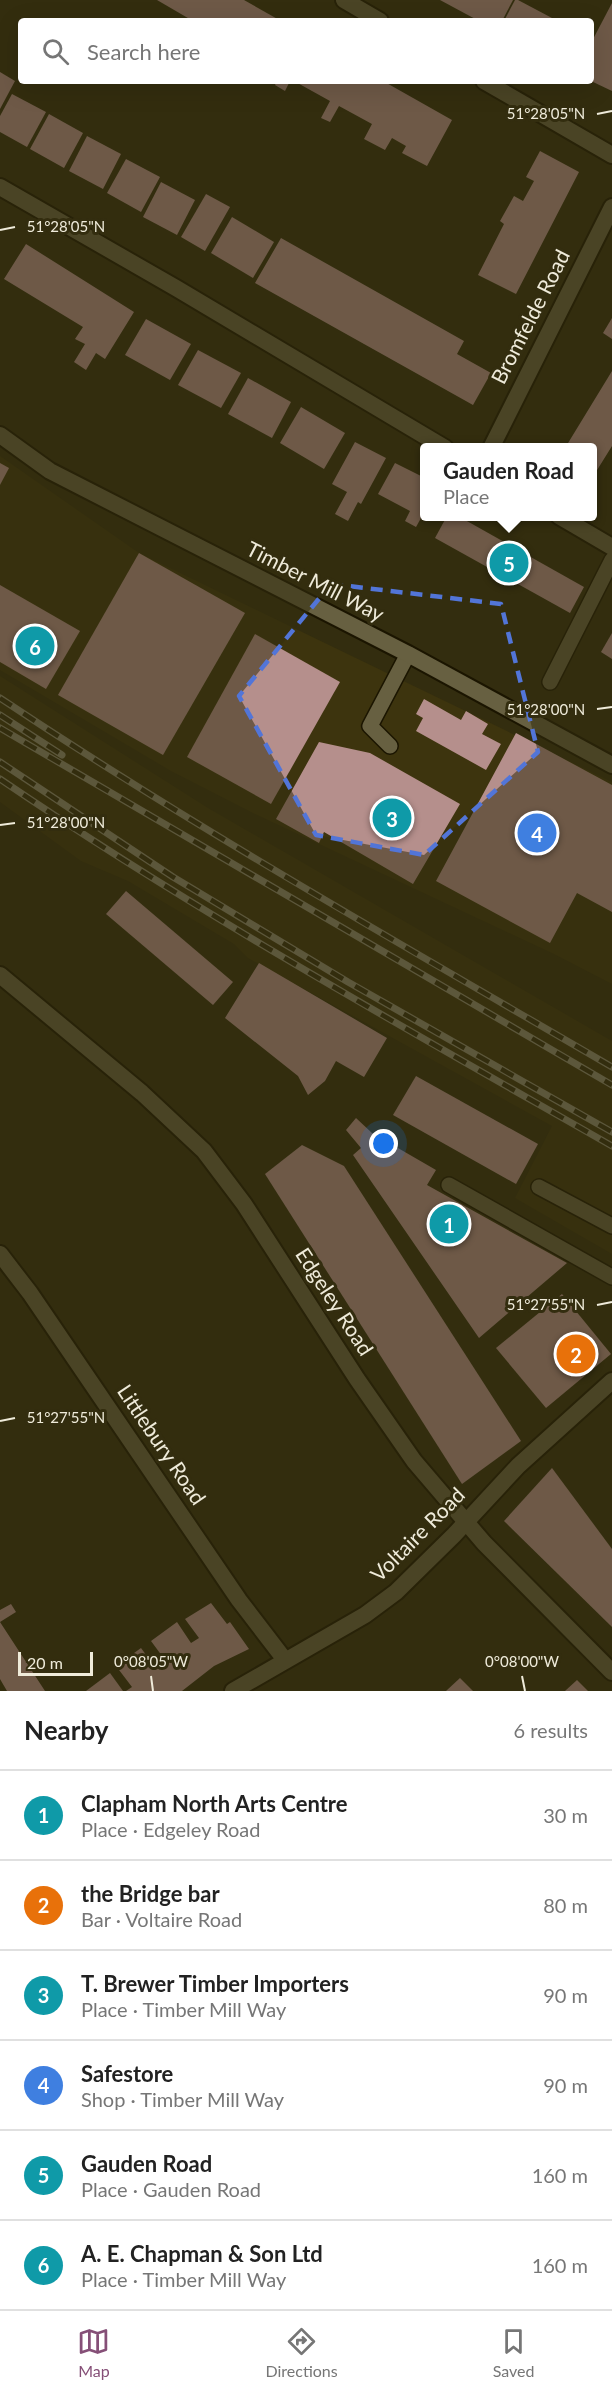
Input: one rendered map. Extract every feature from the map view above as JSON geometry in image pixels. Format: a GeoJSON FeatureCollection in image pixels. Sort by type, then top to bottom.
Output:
{"type":"FeatureCollection","features":[{"type":"Feature","properties":{"kind":"street"},"geometry":{"type":"LineString","coordinates":[[344,0],[375,18]]}},
{"type":"Feature","properties":{"kind":"street"},"geometry":{"type":"LineString","coordinates":[[489,84],[612,155]]}},
{"type":"Feature","properties":{"kind":"street"},"geometry":{"type":"LineString","coordinates":[[0,187],[438,443]]}},
{"type":"Feature","properties":{"kind":"street","name":"Bromfelde Road"},"geometry":{"type":"LineString","coordinates":[[492,443],[612,207]]}},
{"type":"Feature","properties":{"kind":"street","name":"Timber Mill Way"},"geometry":{"type":"LineString","coordinates":[[0,435],[50,471],[408,654],[612,765]]}},
{"type":"Feature","properties":{"kind":"street"},"geometry":{"type":"LineString","coordinates":[[568,521],[612,547]]}},
{"type":"Feature","properties":{"kind":"street","name":"Edgeley Road"},"geometry":{"type":"LineString","coordinates":[[0,975],[158,1107],[204,1151],[244,1204],[391,1429],[439,1492],[465,1522],[612,1672]]}},
{"type":"Feature","properties":{"kind":"street","name":"Littlebury Road"},"geometry":{"type":"LineString","coordinates":[[0,1254],[30,1293],[239,1600],[285,1660]]}},
{"type":"Feature","properties":{"kind":"street","name":"Voltaire Road"},"geometry":{"type":"LineString","coordinates":[[233,1691],[364,1616],[396,1592],[518,1466],[612,1381]]}},
{"type":"Feature","properties":{"kind":"lane"},"geometry":{"type":"LineString","coordinates":[[550,682],[612,560]]}},
{"type":"Feature","properties":{"kind":"lane"},"geometry":{"type":"LineString","coordinates":[[390,746],[370,726],[408,654]]}},
{"type":"Feature","properties":{"kind":"lane"},"geometry":{"type":"LineString","coordinates":[[449,1185],[612,1276]]}},
{"type":"Feature","properties":{"kind":"lane"},"geometry":{"type":"LineString","coordinates":[[539,1188],[612,1226]]}},
{"type":"Feature","properties":{"kind":"highlighted area"},"geometry":{"type":"Polygon","coordinates":[[[331,584],[501,604],[538,752],[424,855],[316,835],[239,696],[331,584]]]}},
{"type":"Feature","properties":{"kind":"shaded area"},"geometry":{"type":"Polygon","coordinates":[[[0,456],[139,553],[612,782],[612,984],[554,954],[253,813],[171,771],[0,670],[0,456]]]}},
{"type":"Feature","properties":{"kind":"shaded area"},"geometry":{"type":"Polygon","coordinates":[[[0,676],[208,808],[612,1041],[612,1254],[515,1198],[552,1126],[248,958],[234,944],[128,881],[81,861],[0,802],[0,676]]]}},
{"type":"Feature","properties":{"kind":"building"},"geometry":{"type":"Polygon","coordinates":[[[157,0],[244,0],[276,18],[188,18],[157,0]]]}},
{"type":"Feature","properties":{"kind":"building"},"geometry":{"type":"Polygon","coordinates":[[[440,0],[513,0],[504,18],[473,18],[440,0]]]}},
{"type":"Feature","properties":{"kind":"building"},"geometry":{"type":"Polygon","coordinates":[[[515,0],[518,0],[552,18],[506,18],[515,0]]]}},
{"type":"Feature","properties":{"kind":"building"},"geometry":{"type":"Polygon","coordinates":[[[612,3],[612,91],[594,82],[594,37],[612,3]]]}},
{"type":"Feature","properties":{"kind":"building"},"geometry":{"type":"Polygon","coordinates":[[[0,72],[15,81],[0,109],[0,72]]]}},
{"type":"Feature","properties":{"kind":"building"},"geometry":{"type":"Polygon","coordinates":[[[276,84],[288,84],[285,91],[276,84]]]}},
{"type":"Feature","properties":{"kind":"building"},"geometry":{"type":"Polygon","coordinates":[[[299,84],[388,84],[452,120],[427,166],[402,153],[406,146],[392,138],[385,150],[364,139],[372,124],[339,106],[330,122],[321,118],[330,101],[299,84]]]}},
{"type":"Feature","properties":{"kind":"building"},"geometry":{"type":"Polygon","coordinates":[[[12,94],[46,112],[27,147],[0,132],[0,116],[12,94]]]}},
{"type":"Feature","properties":{"kind":"building"},"geometry":{"type":"Polygon","coordinates":[[[49,114],[83,133],[64,168],[30,149],[49,114]]]}},
{"type":"Feature","properties":{"kind":"building"},"geometry":{"type":"Polygon","coordinates":[[[87,136],[121,154],[103,189],[69,171],[87,136]]]}},
{"type":"Feature","properties":{"kind":"building"},"geometry":{"type":"Polygon","coordinates":[[[540,151],[579,172],[516,294],[478,275],[504,224],[500,221],[514,196],[523,201],[534,181],[526,177],[540,151]]]}},
{"type":"Feature","properties":{"kind":"building"},"geometry":{"type":"Polygon","coordinates":[[[126,159],[160,177],[141,212],[107,193],[126,159]]]}},
{"type":"Feature","properties":{"kind":"building"},"geometry":{"type":"Polygon","coordinates":[[[161,182],[195,200],[177,235],[143,217],[161,182]]]}},
{"type":"Feature","properties":{"kind":"building"},"geometry":{"type":"Polygon","coordinates":[[[206,194],[230,207],[205,251],[181,237],[206,194]]]}},
{"type":"Feature","properties":{"kind":"building"},"geometry":{"type":"Polygon","coordinates":[[[232,217],[274,242],[253,278],[211,253],[232,217]]]}},
{"type":"Feature","properties":{"kind":"building"},"geometry":{"type":"Polygon","coordinates":[[[281,238],[464,341],[457,354],[491,373],[473,405],[255,283],[281,238]]]}},
{"type":"Feature","properties":{"kind":"building"},"geometry":{"type":"Polygon","coordinates":[[[26,244],[134,312],[105,359],[96,353],[86,370],[74,362],[85,344],[75,339],[83,327],[4,279],[26,244]]]}},
{"type":"Feature","properties":{"kind":"building"},"geometry":{"type":"Polygon","coordinates":[[[612,318],[612,339],[603,333],[612,318]]]}},
{"type":"Feature","properties":{"kind":"building"},"geometry":{"type":"Polygon","coordinates":[[[146,319],[191,344],[170,380],[125,355],[146,319]]]}},
{"type":"Feature","properties":{"kind":"building"},"geometry":{"type":"Polygon","coordinates":[[[198,350],[241,373],[221,408],[178,385],[198,350]]]}},
{"type":"Feature","properties":{"kind":"building"},"geometry":{"type":"Polygon","coordinates":[[[612,371],[612,446],[597,470],[597,443],[568,443],[612,371]]]}},
{"type":"Feature","properties":{"kind":"building"},"geometry":{"type":"Polygon","coordinates":[[[248,378],[291,402],[272,438],[228,414],[248,378]]]}},
{"type":"Feature","properties":{"kind":"building"},"geometry":{"type":"Polygon","coordinates":[[[301,407],[345,433],[324,469],[280,443],[301,407]]]}},
{"type":"Feature","properties":{"kind":"building"},"geometry":{"type":"Polygon","coordinates":[[[355,442],[386,458],[361,504],[358,502],[348,521],[335,514],[347,492],[332,484],[355,442]]]}},
{"type":"Feature","properties":{"kind":"building"},"geometry":{"type":"Polygon","coordinates":[[[0,463],[9,468],[0,485],[0,463]]]}},
{"type":"Feature","properties":{"kind":"building"},"geometry":{"type":"Polygon","coordinates":[[[395,463],[420,476],[420,520],[416,527],[405,521],[410,511],[378,494],[395,463]]]}},
{"type":"Feature","properties":{"kind":"building"},"geometry":{"type":"Polygon","coordinates":[[[444,521],[467,521],[584,587],[570,613],[435,538],[444,521]]]}},
{"type":"Feature","properties":{"kind":"building"},"geometry":{"type":"Polygon","coordinates":[[[139,553],[245,613],[163,755],[58,695],[139,553]]]}},
{"type":"Feature","properties":{"kind":"building"},"geometry":{"type":"Polygon","coordinates":[[[0,585],[80,631],[46,689],[0,662],[0,585]]]}},
{"type":"Feature","properties":{"kind":"building"},"geometry":{"type":"Polygon","coordinates":[[[612,633],[612,659],[601,652],[612,633]]]}},
{"type":"Feature","properties":{"kind":"building"},"geometry":{"type":"Polygon","coordinates":[[[255,634],[340,682],[271,804],[187,757],[255,634]]]}},
{"type":"Feature","properties":{"kind":"building"},"geometry":{"type":"Polygon","coordinates":[[[424,699],[461,720],[466,711],[488,724],[482,734],[501,744],[486,770],[416,731],[423,718],[416,714],[424,699]]]}},
{"type":"Feature","properties":{"kind":"building"},"geometry":{"type":"Polygon","coordinates":[[[516,733],[612,785],[612,912],[577,893],[550,943],[436,881],[516,733]]]}},
{"type":"Feature","properties":{"kind":"building"},"geometry":{"type":"Polygon","coordinates":[[[319,742],[370,753],[460,804],[413,884],[324,832],[319,843],[276,819],[319,742]]]}},
{"type":"Feature","properties":{"kind":"building"},"geometry":{"type":"Polygon","coordinates":[[[126,891],[233,982],[213,1005],[106,914],[126,891]]]}},
{"type":"Feature","properties":{"kind":"building"},"geometry":{"type":"Polygon","coordinates":[[[259,963],[387,1038],[364,1077],[336,1061],[325,1081],[308,1095],[298,1076],[225,1018],[259,963]]]}},
{"type":"Feature","properties":{"kind":"building"},"geometry":{"type":"Polygon","coordinates":[[[416,1076],[538,1144],[516,1184],[393,1115],[416,1076]]]}},
{"type":"Feature","properties":{"kind":"building"},"geometry":{"type":"Polygon","coordinates":[[[356,1118],[372,1133],[436,1170],[427,1185],[567,1263],[479,1338],[353,1155],[361,1148],[346,1130],[356,1118]]]}},
{"type":"Feature","properties":{"kind":"building"},"geometry":{"type":"Polygon","coordinates":[[[302,1145],[344,1166],[521,1441],[462,1484],[265,1174],[302,1145]]]}},
{"type":"Feature","properties":{"kind":"building"},"geometry":{"type":"Polygon","coordinates":[[[562,1294],[611,1354],[546,1408],[496,1348],[562,1294]]]}},
{"type":"Feature","properties":{"kind":"building"},"geometry":{"type":"Polygon","coordinates":[[[552,1468],[612,1549],[612,1627],[504,1521],[552,1468]]]}},
{"type":"Feature","properties":{"kind":"building"},"geometry":{"type":"Polygon","coordinates":[[[211,1603],[227,1624],[230,1622],[249,1649],[214,1666],[182,1691],[126,1691],[132,1687],[116,1666],[141,1648],[155,1667],[160,1664],[165,1660],[151,1641],[177,1622],[191,1643],[199,1638],[185,1619],[211,1603]]]}},
{"type":"Feature","properties":{"kind":"building"},"geometry":{"type":"Polygon","coordinates":[[[11,1604],[16,1612],[0,1622],[0,1610],[11,1604]]]}},
{"type":"Feature","properties":{"kind":"building"},"geometry":{"type":"Polygon","coordinates":[[[0,1622],[45,1691],[7,1691],[0,1679],[0,1622]]]}},
{"type":"Feature","properties":{"kind":"building"},"geometry":{"type":"Polygon","coordinates":[[[110,1673],[123,1691],[86,1691],[110,1673]]]}},
{"type":"Feature","properties":{"kind":"building"},"geometry":{"type":"Polygon","coordinates":[[[460,1678],[473,1691],[446,1691],[460,1678]]]}},
{"type":"Feature","properties":{"kind":"building"},"geometry":{"type":"Polygon","coordinates":[[[577,1680],[588,1691],[565,1691],[577,1680]]]}},
{"type":"Feature","properties":{"kind":"railway"},"geometry":{"type":"LineString","coordinates":[[0,698],[226,841],[612,1067]]}},
{"type":"Feature","properties":{"kind":"railway"},"geometry":{"type":"LineString","coordinates":[[0,715],[62,755]]}},
{"type":"Feature","properties":{"kind":"railway"},"geometry":{"type":"LineString","coordinates":[[0,728],[612,1085]]}},
{"type":"Feature","properties":{"kind":"railway"},"geometry":{"type":"LineString","coordinates":[[0,762],[173,877],[348,982],[612,1132]]}},
{"type":"Feature","properties":{"kind":"railway"},"geometry":{"type":"LineString","coordinates":[[0,779],[226,923],[612,1146]]}},
{"type":"Feature","properties":{"kind":"place","name":"Gauden Road"},"geometry":{"type":"Point","coordinates":[509,563]}},
{"type":"Feature","properties":{"kind":"place","name":"A. E. Chapman & Son Ltd"},"geometry":{"type":"Point","coordinates":[35,646]}},
{"type":"Feature","properties":{"kind":"place","name":"T. Brewer Timber Importers"},"geometry":{"type":"Point","coordinates":[392,818]}},
{"type":"Feature","properties":{"kind":"place","name":"Safestore"},"geometry":{"type":"Point","coordinates":[537,833]}},
{"type":"Feature","properties":{"kind":"place","name":"Clapham North Arts Centre"},"geometry":{"type":"Point","coordinates":[449,1224]}},
{"type":"Feature","properties":{"kind":"place","name":"the Bridge bar"},"geometry":{"type":"Point","coordinates":[576,1354]}}]}
